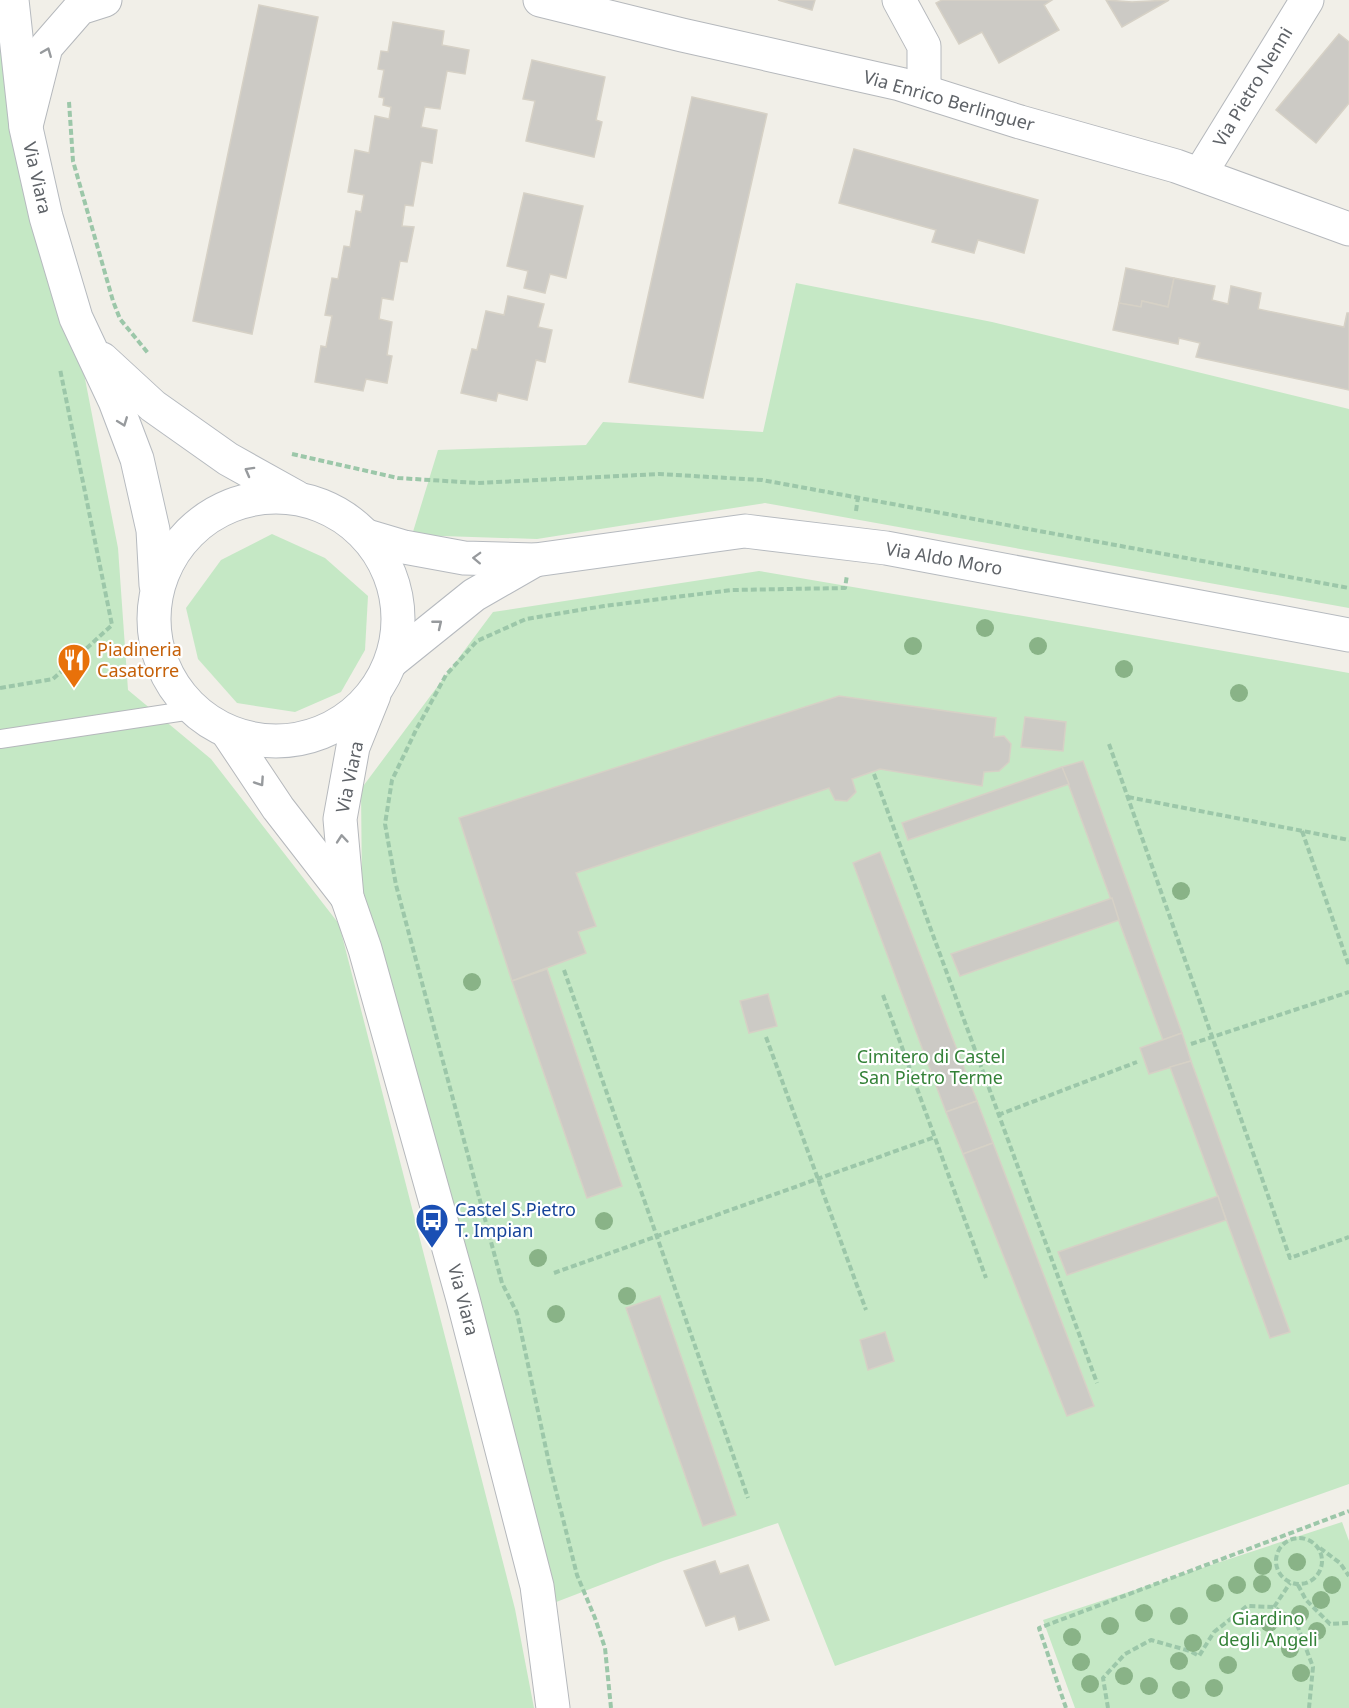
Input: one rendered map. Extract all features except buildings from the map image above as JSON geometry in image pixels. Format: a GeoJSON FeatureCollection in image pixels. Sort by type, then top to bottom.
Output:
{"type":"FeatureCollection","features":[{"type":"Feature","properties":{"kind":"main road","name":"Via Viara"},"geometry":{"type":"LineString","coordinates":[[12,0],[26,128],[46,217],[76,318],[115,401],[137,459],[153,530],[156,593]]}},
{"type":"Feature","properties":{"kind":"main road"},"geometry":{"type":"LineString","coordinates":[[26,128],[46,47],[80,8],[105,0]]}},
{"type":"Feature","properties":{"kind":"main road","name":"Via Enrico Berlinguer"},"geometry":{"type":"LineString","coordinates":[[540,0],[682,36],[900,84],[1200,174],[1349,229]]}},
{"type":"Feature","properties":{"kind":"main road"},"geometry":{"type":"LineString","coordinates":[[899,0],[924,46],[924,91]]}},
{"type":"Feature","properties":{"kind":"main road","name":"Via Pietro Nenni"},"geometry":{"type":"LineString","coordinates":[[1200,174],[1307,0]]}},
{"type":"Feature","properties":{"kind":"main road","name":"Via Viara"},"geometry":{"type":"LineString","coordinates":[[92,350],[153,406],[228,459],[300,499]]}},
{"type":"Feature","properties":{"kind":"main road"},"geometry":{"type":"LineString","coordinates":[[262,497],[300,499],[337,512],[367,536],[386,563],[397,595],[399,628],[392,661],[374,695],[344,722],[307,738],[267,742],[228,733],[192,710],[167,676],[154,636],[156,593],[170,557],[193,528],[225,507],[262,497]]}},
{"type":"Feature","properties":{"kind":"main road","name":"Via Aldo Moro"},"geometry":{"type":"LineString","coordinates":[[367,536],[404,547],[464,558],[536,560],[745,531],[897,550],[1349,635]]}},
{"type":"Feature","properties":{"kind":"main road","name":"Via Aldo Moro"},"geometry":{"type":"LineString","coordinates":[[392,661],[474,595],[536,560]]}},
{"type":"Feature","properties":{"kind":"main road","name":"Via Viara"},"geometry":{"type":"LineString","coordinates":[[374,695],[353,747],[340,819],[347,897],[365,950],[464,1299],[518,1510],[537,1586],[553,1708]]}},
{"type":"Feature","properties":{"kind":"main road","name":"Via Viara"},"geometry":{"type":"LineString","coordinates":[[228,733],[278,808],[347,897]]}},
{"type":"Feature","properties":{"kind":"lane"},"geometry":{"type":"LineString","coordinates":[[0,739],[192,710]]}},
{"type":"Feature","properties":{"kind":"path"},"geometry":{"type":"LineString","coordinates":[[69,99],[73,161],[113,301],[120,319],[150,354]]}},
{"type":"Feature","properties":{"kind":"path"},"geometry":{"type":"LineString","coordinates":[[76,318],[113,301]]}},
{"type":"Feature","properties":{"kind":"path"},"geometry":{"type":"LineString","coordinates":[[0,688],[53,679],[112,625],[60,366]]}},
{"type":"Feature","properties":{"kind":"path"},"geometry":{"type":"LineString","coordinates":[[285,452],[377,474],[410,479],[478,483],[659,474],[762,480],[1349,588]]}},
{"type":"Feature","properties":{"kind":"path"},"geometry":{"type":"LineString","coordinates":[[611,1708],[605,1648],[577,1575],[549,1463],[517,1313],[502,1283],[396,885],[385,824],[392,780],[446,675],[477,641],[526,619],[604,606],[732,590],[845,588],[852,544]]}},
{"type":"Feature","properties":{"kind":"path"},"geometry":{"type":"LineString","coordinates":[[1109,744],[1290,1258],[1349,1237]]}},
{"type":"Feature","properties":{"kind":"path"},"geometry":{"type":"LineString","coordinates":[[873,774],[1097,1383]]}},
{"type":"Feature","properties":{"kind":"path"},"geometry":{"type":"LineString","coordinates":[[1128,797],[1349,840]]}},
{"type":"Feature","properties":{"kind":"path"},"geometry":{"type":"LineString","coordinates":[[1302,831],[1349,966]]}},
{"type":"Feature","properties":{"kind":"path"},"geometry":{"type":"LineString","coordinates":[[564,970],[748,1498]]}},
{"type":"Feature","properties":{"kind":"path"},"geometry":{"type":"LineString","coordinates":[[1191,1044],[1349,992]]}},
{"type":"Feature","properties":{"kind":"path"},"geometry":{"type":"LineString","coordinates":[[882,994],[986,1278]]}},
{"type":"Feature","properties":{"kind":"path"},"geometry":{"type":"LineString","coordinates":[[766,1037],[866,1310]]}},
{"type":"Feature","properties":{"kind":"path"},"geometry":{"type":"LineString","coordinates":[[998,1114],[1137,1062]]}},
{"type":"Feature","properties":{"kind":"path"},"geometry":{"type":"LineString","coordinates":[[554,1273],[935,1137]]}},
{"type":"Feature","properties":{"kind":"path"},"geometry":{"type":"LineString","coordinates":[[1066,1708],[1039,1628],[1349,1511]]}},
{"type":"Feature","properties":{"kind":"path"},"geometry":{"type":"LineString","coordinates":[[1317,1546],[1322,1561],[1320,1571],[1315,1578],[1298,1585],[1290,1583],[1279,1573],[1276,1566],[1278,1550],[1283,1543],[1299,1538],[1306,1539],[1317,1546],[1340,1563],[1349,1576]]}},
{"type":"Feature","properties":{"kind":"path"},"geometry":{"type":"LineString","coordinates":[[1274,1607],[1290,1583]]}},
{"type":"Feature","properties":{"kind":"path"},"geometry":{"type":"LineString","coordinates":[[1298,1585],[1306,1600],[1330,1624],[1349,1623]]}},
{"type":"Feature","properties":{"kind":"path"},"geometry":{"type":"LineString","coordinates":[[1108,1708],[1102,1678],[1125,1654],[1151,1640],[1190,1650],[1199,1656],[1214,1632],[1247,1606],[1274,1607],[1296,1622],[1313,1667],[1309,1708]]}},
{"type":"Feature","properties":{"kind":"green space"},"geometry":{"type":"Polygon","coordinates":[[[0,0],[71,307],[118,548],[128,690],[211,759],[339,924],[515,1609],[534,1708],[0,1708],[0,0]]]}},
{"type":"Feature","properties":{"kind":"green space"},"geometry":{"type":"Polygon","coordinates":[[[796,283],[992,322],[1349,409],[1349,608],[765,503],[537,539],[412,535],[438,450],[586,445],[603,422],[763,432],[796,283]]]}},
{"type":"Feature","properties":{"kind":"green space"},"geometry":{"type":"Polygon","coordinates":[[[272,534],[325,558],[368,596],[365,650],[341,692],[295,712],[237,703],[198,659],[186,608],[221,560],[272,534]]]}},
{"type":"Feature","properties":{"kind":"green space","name":"Cimitero di Castel San Pietro Terme"},"geometry":{"type":"Polygon","coordinates":[[[759,571],[1349,673],[1349,1484],[835,1666],[778,1523],[663,1561],[551,1604],[362,891],[361,789],[493,612],[759,571]]]}},
{"type":"Feature","properties":{"kind":"green space","name":"Giardino degli Angeli"},"geometry":{"type":"Polygon","coordinates":[[[1342,1522],[1349,1541],[1349,1708],[1075,1708],[1043,1620],[1342,1522]]]}},
{"type":"Feature","properties":{"kind":"place","name":"Piadineria Casatorre"},"geometry":{"type":"Point","coordinates":[74,689]}},
{"type":"Feature","properties":{"kind":"place","name":"Castel S.Pietro T. Impian"},"geometry":{"type":"Point","coordinates":[432,1249]}}]}
